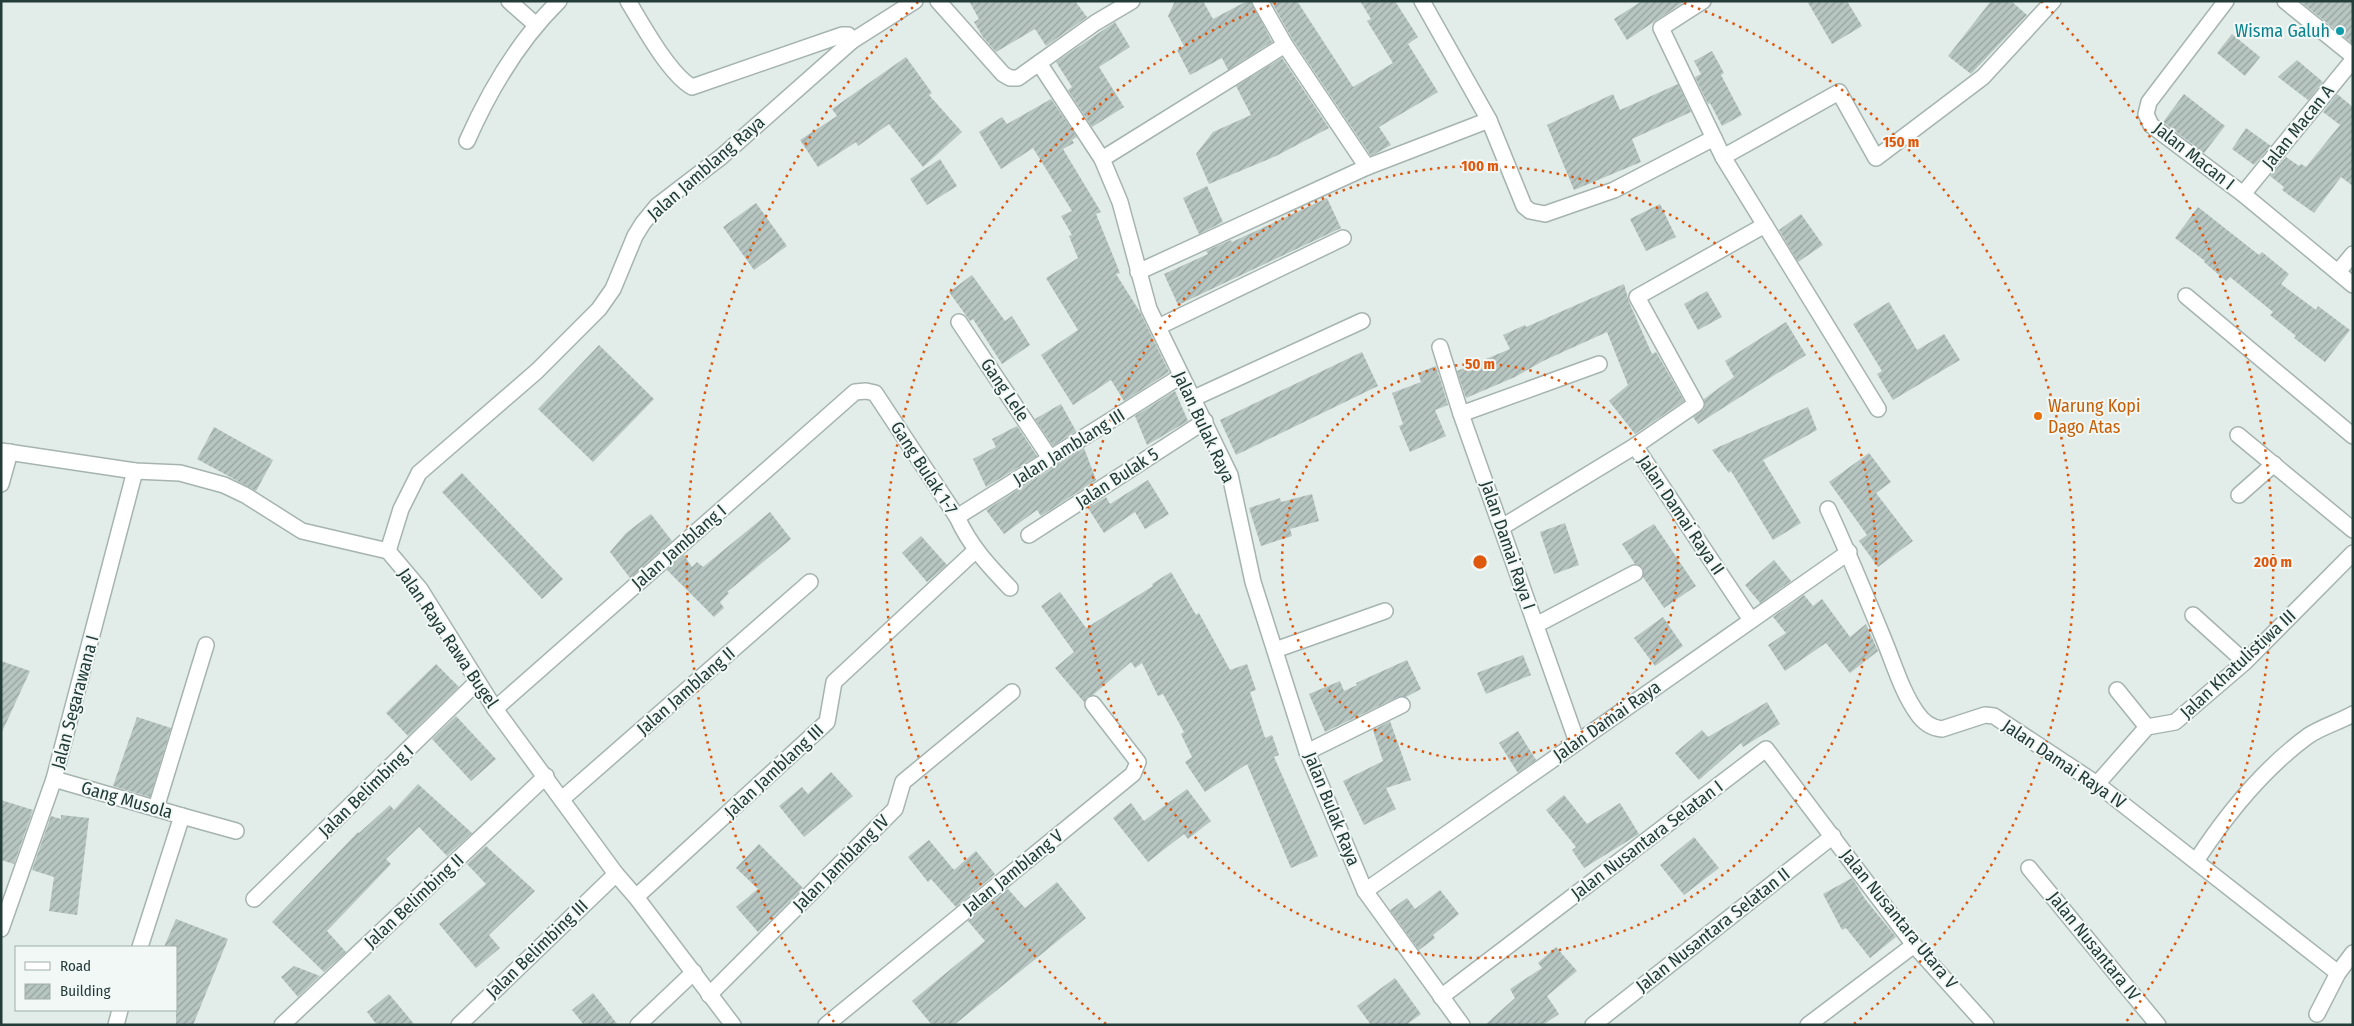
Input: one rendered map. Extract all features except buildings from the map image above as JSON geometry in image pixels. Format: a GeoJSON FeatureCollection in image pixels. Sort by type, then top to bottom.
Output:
{"type":"FeatureCollection","features":[{"type":"Feature","properties":{"kind":"street"},"geometry":{"type":"LineString","coordinates":[[509,1],[535,24]]}},
{"type":"Feature","properties":{"kind":"street"},"geometry":{"type":"LineString","coordinates":[[467,141],[487,96],[535,24],[559,1]]}},
{"type":"Feature","properties":{"kind":"street"},"geometry":{"type":"LineString","coordinates":[[628,1],[682,81],[692,87],[842,34],[848,36],[852,41]]}},
{"type":"Feature","properties":{"kind":"street","name":"Jalan Jamblang Raya"},"geometry":{"type":"LineString","coordinates":[[388,551],[401,509],[419,473],[537,371],[599,309],[613,288],[635,236],[657,206],[721,157],[852,41],[915,1]]}},
{"type":"Feature","properties":{"kind":"street"},"geometry":{"type":"LineString","coordinates":[[938,1],[1003,74],[1010,78],[1018,78],[1095,24],[1132,1]]}},
{"type":"Feature","properties":{"kind":"street"},"geometry":{"type":"LineString","coordinates":[[1260,1],[1285,45],[1367,168]]}},
{"type":"Feature","properties":{"kind":"street"},"geometry":{"type":"LineString","coordinates":[[1422,1],[1489,120],[1524,206],[1538,214],[1546,214],[1614,190],[1714,138]]}},
{"type":"Feature","properties":{"kind":"street"},"geometry":{"type":"LineString","coordinates":[[1704,1],[1661,28],[1723,158],[1878,409]]}},
{"type":"Feature","properties":{"kind":"street","name":"Jalan Macan I"},"geometry":{"type":"LineString","coordinates":[[2226,1],[2149,102],[2146,114],[2151,125],[2244,194],[2353,285]]}},
{"type":"Feature","properties":{"kind":"street"},"geometry":{"type":"LineString","coordinates":[[2284,1],[2353,58]]}},
{"type":"Feature","properties":{"kind":"street"},"geometry":{"type":"LineString","coordinates":[[1723,158],[1839,92],[1876,158],[1983,77],[2049,3]]}},
{"type":"Feature","properties":{"kind":"street"},"geometry":{"type":"LineString","coordinates":[[1102,159],[1285,45]]}},
{"type":"Feature","properties":{"kind":"street","name":"Jalan Macan A"},"geometry":{"type":"LineString","coordinates":[[2244,194],[2353,58]]}},
{"type":"Feature","properties":{"kind":"street","name":"Jalan Bulak Raya"},"geometry":{"type":"LineString","coordinates":[[1039,63],[1102,159],[1120,202],[1149,309],[1180,376],[1194,398],[1230,475],[1253,582],[1307,752],[1365,891],[1462,1025]]}},
{"type":"Feature","properties":{"kind":"street"},"geometry":{"type":"LineString","coordinates":[[1138,272],[1367,168],[1489,120]]}},
{"type":"Feature","properties":{"kind":"street","name":"Jalan Damai Raya II"},"geometry":{"type":"LineString","coordinates":[[1751,620],[1635,446],[1696,404],[1637,297],[1765,225]]}},
{"type":"Feature","properties":{"kind":"street"},"geometry":{"type":"LineString","coordinates":[[1158,327],[1343,238]]}},
{"type":"Feature","properties":{"kind":"street"},"geometry":{"type":"LineString","coordinates":[[2338,272],[2353,254]]}},
{"type":"Feature","properties":{"kind":"street"},"geometry":{"type":"LineString","coordinates":[[2186,296],[2353,436]]}},
{"type":"Feature","properties":{"kind":"street"},"geometry":{"type":"LineString","coordinates":[[1194,398],[1362,321]]}},
{"type":"Feature","properties":{"kind":"street","name":"Gang Lele"},"geometry":{"type":"LineString","coordinates":[[959,322],[1050,458]]}},
{"type":"Feature","properties":{"kind":"street","name":"Jalan Damai Raya I"},"geometry":{"type":"LineString","coordinates":[[1440,347],[1577,742]]}},
{"type":"Feature","properties":{"kind":"street"},"geometry":{"type":"LineString","coordinates":[[1462,414],[1599,364]]}},
{"type":"Feature","properties":{"kind":"street","name":"Jalan Jamblang III"},"geometry":{"type":"LineString","coordinates":[[957,517],[1180,376]]}},
{"type":"Feature","properties":{"kind":"street","name":"Gang Bulak 1-7"},"geometry":{"type":"LineString","coordinates":[[866,390],[875,393],[957,517],[966,538],[1010,588]]}},
{"type":"Feature","properties":{"kind":"street","name":"Jalan Jamblang I"},"geometry":{"type":"LineString","coordinates":[[495,708],[855,392],[866,390]]}},
{"type":"Feature","properties":{"kind":"street","name":"Jalan Bulak 5"},"geometry":{"type":"LineString","coordinates":[[1030,535],[1205,421]]}},
{"type":"Feature","properties":{"kind":"street"},"geometry":{"type":"LineString","coordinates":[[2238,435],[2353,530]]}},
{"type":"Feature","properties":{"kind":"street"},"geometry":{"type":"LineString","coordinates":[[1502,527],[1635,446]]}},
{"type":"Feature","properties":{"kind":"street"},"geometry":{"type":"LineString","coordinates":[[1,484],[5,451]]}},
{"type":"Feature","properties":{"kind":"street","name":"Jalan Raya Rawa Bugel"},"geometry":{"type":"LineString","coordinates":[[5,451],[135,471],[180,473],[224,485],[245,494],[302,531],[388,551],[420,589],[495,708],[616,874],[636,897],[733,1025]]}},
{"type":"Feature","properties":{"kind":"street"},"geometry":{"type":"LineString","coordinates":[[2239,495],[2274,464]]}},
{"type":"Feature","properties":{"kind":"street","name":"Jalan Segarawana I"},"geometry":{"type":"LineString","coordinates":[[3,922],[54,779],[135,471]]}},
{"type":"Feature","properties":{"kind":"street","name":"Jalan Damai Raya IV"},"geometry":{"type":"LineString","coordinates":[[1828,509],[1849,552],[1904,688],[1917,714],[1925,722],[1935,728],[1942,728],[1985,715],[1994,716],[2098,784],[2338,973]]}},
{"type":"Feature","properties":{"kind":"street","name":"Jalan Jamblang III"},"geometry":{"type":"LineString","coordinates":[[636,897],[827,722],[834,682],[976,550]]}},
{"type":"Feature","properties":{"kind":"street","name":"Jalan Damai Raya"},"geometry":{"type":"LineString","coordinates":[[1365,891],[1849,552]]}},
{"type":"Feature","properties":{"kind":"street","name":"Jalan Khatulistiwa III"},"geometry":{"type":"LineString","coordinates":[[2147,727],[2175,722],[2245,662],[2353,553]]}},
{"type":"Feature","properties":{"kind":"street"},"geometry":{"type":"LineString","coordinates":[[1536,625],[1635,573]]}},
{"type":"Feature","properties":{"kind":"street","name":"Jalan Jamblang II"},"geometry":{"type":"LineString","coordinates":[[562,799],[810,582]]}},
{"type":"Feature","properties":{"kind":"street"},"geometry":{"type":"LineString","coordinates":[[1275,650],[1385,611]]}},
{"type":"Feature","properties":{"kind":"street"},"geometry":{"type":"LineString","coordinates":[[2193,615],[2245,662]]}},
{"type":"Feature","properties":{"kind":"street"},"geometry":{"type":"LineString","coordinates":[[156,808],[206,645]]}},
{"type":"Feature","properties":{"kind":"street","name":"Jalan Belimbing I"},"geometry":{"type":"LineString","coordinates":[[254,899],[478,682]]}},
{"type":"Feature","properties":{"kind":"street"},"geometry":{"type":"LineString","coordinates":[[2098,784],[2147,727],[2117,690]]}},
{"type":"Feature","properties":{"kind":"street","name":"Jalan Jamblang IV"},"geometry":{"type":"LineString","coordinates":[[709,995],[895,810],[903,782],[1012,692]]}},
{"type":"Feature","properties":{"kind":"street","name":"Jalan Jamblang V"},"geometry":{"type":"LineString","coordinates":[[826,1025],[1133,774],[1138,762],[1093,704]]}},
{"type":"Feature","properties":{"kind":"street"},"geometry":{"type":"LineString","coordinates":[[1307,752],[1402,705]]}},
{"type":"Feature","properties":{"kind":"street"},"geometry":{"type":"LineString","coordinates":[[2196,861],[2217,828],[2238,803],[2277,764],[2309,736],[2353,714]]}},
{"type":"Feature","properties":{"kind":"street","name":"Jalan Nusantara Selatan I"},"geometry":{"type":"LineString","coordinates":[[1442,997],[1766,749],[1833,836]]}},
{"type":"Feature","properties":{"kind":"street","name":"Jalan Belimbing II"},"geometry":{"type":"LineString","coordinates":[[282,1025],[546,776]]}},
{"type":"Feature","properties":{"kind":"street","name":"Gang Musola"},"geometry":{"type":"LineString","coordinates":[[54,779],[182,816],[140,946]]}},
{"type":"Feature","properties":{"kind":"street"},"geometry":{"type":"LineString","coordinates":[[182,816],[236,831]]}},
{"type":"Feature","properties":{"kind":"street","name":"Jalan Nusantara Utara V"},"geometry":{"type":"LineString","coordinates":[[1833,836],[1914,945],[1986,1025]]}},
{"type":"Feature","properties":{"kind":"street","name":"Jalan Nusantara Selatan II"},"geometry":{"type":"LineString","coordinates":[[1593,1025],[1833,836]]}},
{"type":"Feature","properties":{"kind":"street","name":"Jalan Nusantara IV"},"geometry":{"type":"LineString","coordinates":[[2029,868],[2158,1025]]}},
{"type":"Feature","properties":{"kind":"street","name":"Jalan Belimbing III"},"geometry":{"type":"LineString","coordinates":[[459,1025],[616,874]]}},
{"type":"Feature","properties":{"kind":"street"},"geometry":{"type":"LineString","coordinates":[[1808,1025],[1914,945]]}},
{"type":"Feature","properties":{"kind":"street"},"geometry":{"type":"LineString","coordinates":[[2317,1014],[2338,973],[2353,953]]}},
{"type":"Feature","properties":{"kind":"street"},"geometry":{"type":"LineString","coordinates":[[638,1025],[694,972]]}},
{"type":"Feature","properties":{"kind":"street"},"geometry":{"type":"LineString","coordinates":[[116,1025],[120,1011]]}},
{"type":"Feature","properties":{"kind":"place","name":"Wisma Galuh"},"geometry":{"type":"Point","coordinates":[2340,31]}},
{"type":"Feature","properties":{"kind":"place","name":"Warung Kopi Dago Atas"},"geometry":{"type":"Point","coordinates":[2038,416]}}]}
